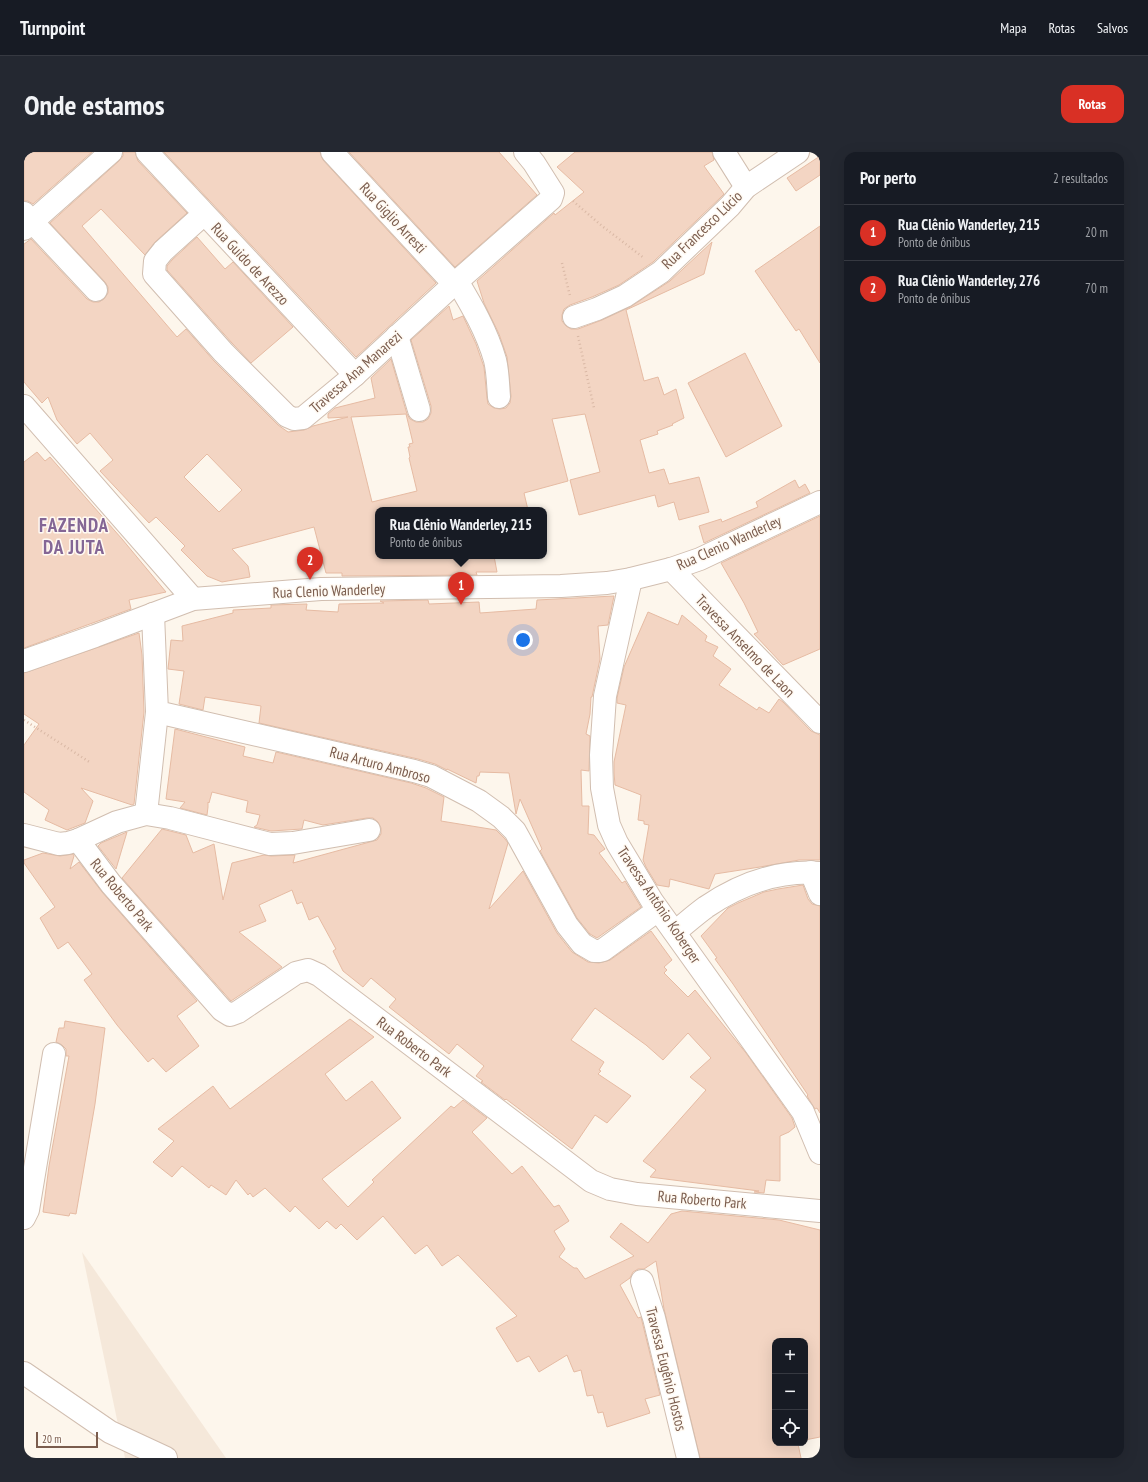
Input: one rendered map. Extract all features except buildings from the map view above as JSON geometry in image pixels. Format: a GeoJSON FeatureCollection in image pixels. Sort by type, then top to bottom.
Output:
{"type":"FeatureCollection","features":[{"type":"Feature","properties":{"kind":"street"},"geometry":{"type":"LineString","coordinates":[[96,290],[27,221],[112,152]]}},
{"type":"Feature","properties":{"kind":"street","name":"Rua Guido de Arezzo"},"geometry":{"type":"LineString","coordinates":[[147,152],[355,375]]}},
{"type":"Feature","properties":{"kind":"street","name":"Rua Giglio Arresti"},"geometry":{"type":"LineString","coordinates":[[332,152],[456,283],[468,299],[486,335],[495,361],[498,397]]}},
{"type":"Feature","properties":{"kind":"street"},"geometry":{"type":"LineString","coordinates":[[724,152],[746,187]]}},
{"type":"Feature","properties":{"kind":"street","name":"Rua Francesco Lúcio"},"geometry":{"type":"LineString","coordinates":[[661,272],[730,206],[746,187],[798,152]]}},
{"type":"Feature","properties":{"kind":"street"},"geometry":{"type":"LineString","coordinates":[[536,156],[553,193]]}},
{"type":"Feature","properties":{"kind":"street","name":"Travessa Ana Manarezi"},"geometry":{"type":"LineString","coordinates":[[204,214],[154,261],[154,274],[223,352],[286,416],[294,419],[303,418],[355,375],[551,199],[553,193]]}},
{"type":"Feature","properties":{"kind":"street"},"geometry":{"type":"LineString","coordinates":[[574,317],[625,296],[661,272]]}},
{"type":"Feature","properties":{"kind":"street"},"geometry":{"type":"LineString","coordinates":[[397,336],[419,410]]}},
{"type":"Feature","properties":{"kind":"street"},"geometry":{"type":"LineString","coordinates":[[24,406],[193,599]]}},
{"type":"Feature","properties":{"kind":"street","name":"Rua Clenio Wanderley"},"geometry":{"type":"LineString","coordinates":[[24,661],[193,599],[321,589],[561,586],[607,583],[631,579],[700,560],[820,502]]}},
{"type":"Feature","properties":{"kind":"street","name":"Travessa Anselmo de Laon"},"geometry":{"type":"LineString","coordinates":[[671,569],[820,722]]}},
{"type":"Feature","properties":{"kind":"street","name":"Travessa Antônio Koberger"},"geometry":{"type":"LineString","coordinates":[[631,579],[604,696],[601,755],[602,788],[609,825],[617,843],[658,910],[796,1101],[803,1112],[820,1153]]}},
{"type":"Feature","properties":{"kind":"street"},"geometry":{"type":"LineString","coordinates":[[146,814],[157,712],[153,614]]}},
{"type":"Feature","properties":{"kind":"street","name":"Rua Arturo Ambroso"},"geometry":{"type":"LineString","coordinates":[[157,712],[414,771],[431,776],[479,802],[501,817],[515,831],[567,926],[582,944],[594,951],[603,950],[658,910]]}},
{"type":"Feature","properties":{"kind":"street"},"geometry":{"type":"LineString","coordinates":[[24,835],[59,844],[78,840],[117,822],[146,814],[170,818],[270,844],[293,843],[369,830]]}},
{"type":"Feature","properties":{"kind":"street","name":"Rua Roberto Park"},"geometry":{"type":"LineString","coordinates":[[78,840],[111,884],[222,1010],[230,1015],[238,1012],[296,973],[308,970],[319,975],[591,1181],[610,1189],[637,1194],[820,1211]]}},
{"type":"Feature","properties":{"kind":"street"},"geometry":{"type":"LineString","coordinates":[[674,932],[706,907],[741,887],[772,876],[816,872],[820,894]]}},
{"type":"Feature","properties":{"kind":"street"},"geometry":{"type":"LineString","coordinates":[[24,1218],[28,1210],[54,1054]]}},
{"type":"Feature","properties":{"kind":"street","name":"Travessa Eugênio Hostos"},"geometry":{"type":"LineString","coordinates":[[642,1281],[654,1318],[688,1458]]}},
{"type":"Feature","properties":{"kind":"street"},"geometry":{"type":"LineString","coordinates":[[24,1373],[110,1432],[166,1458]]}},
{"type":"Feature","properties":{"kind":"path","name":"Rua Francesco Lúcio"},"geometry":{"type":"LineString","coordinates":[[553,193],[561,190],[602,226],[661,272]]}},
{"type":"Feature","properties":{"kind":"path"},"geometry":{"type":"LineString","coordinates":[[24,720],[91,763]]}},
{"type":"Feature","properties":{"kind":"shaded area"},"geometry":{"type":"Polygon","coordinates":[[[82,1252],[226,1458],[125,1458],[82,1252]]]}},
{"type":"Feature","properties":{"kind":"place","name":"Rua Clênio Wanderley, 276"},"geometry":{"type":"Point","coordinates":[310,580]}},
{"type":"Feature","properties":{"kind":"place","name":"Rua Clênio Wanderley, 215"},"geometry":{"type":"Point","coordinates":[461,605]}},
{"type":"Feature","properties":{"kind":"district","name":"FAZENDA DA JUTA"},"geometry":{"type":"Point","coordinates":[74,536]}}]}
